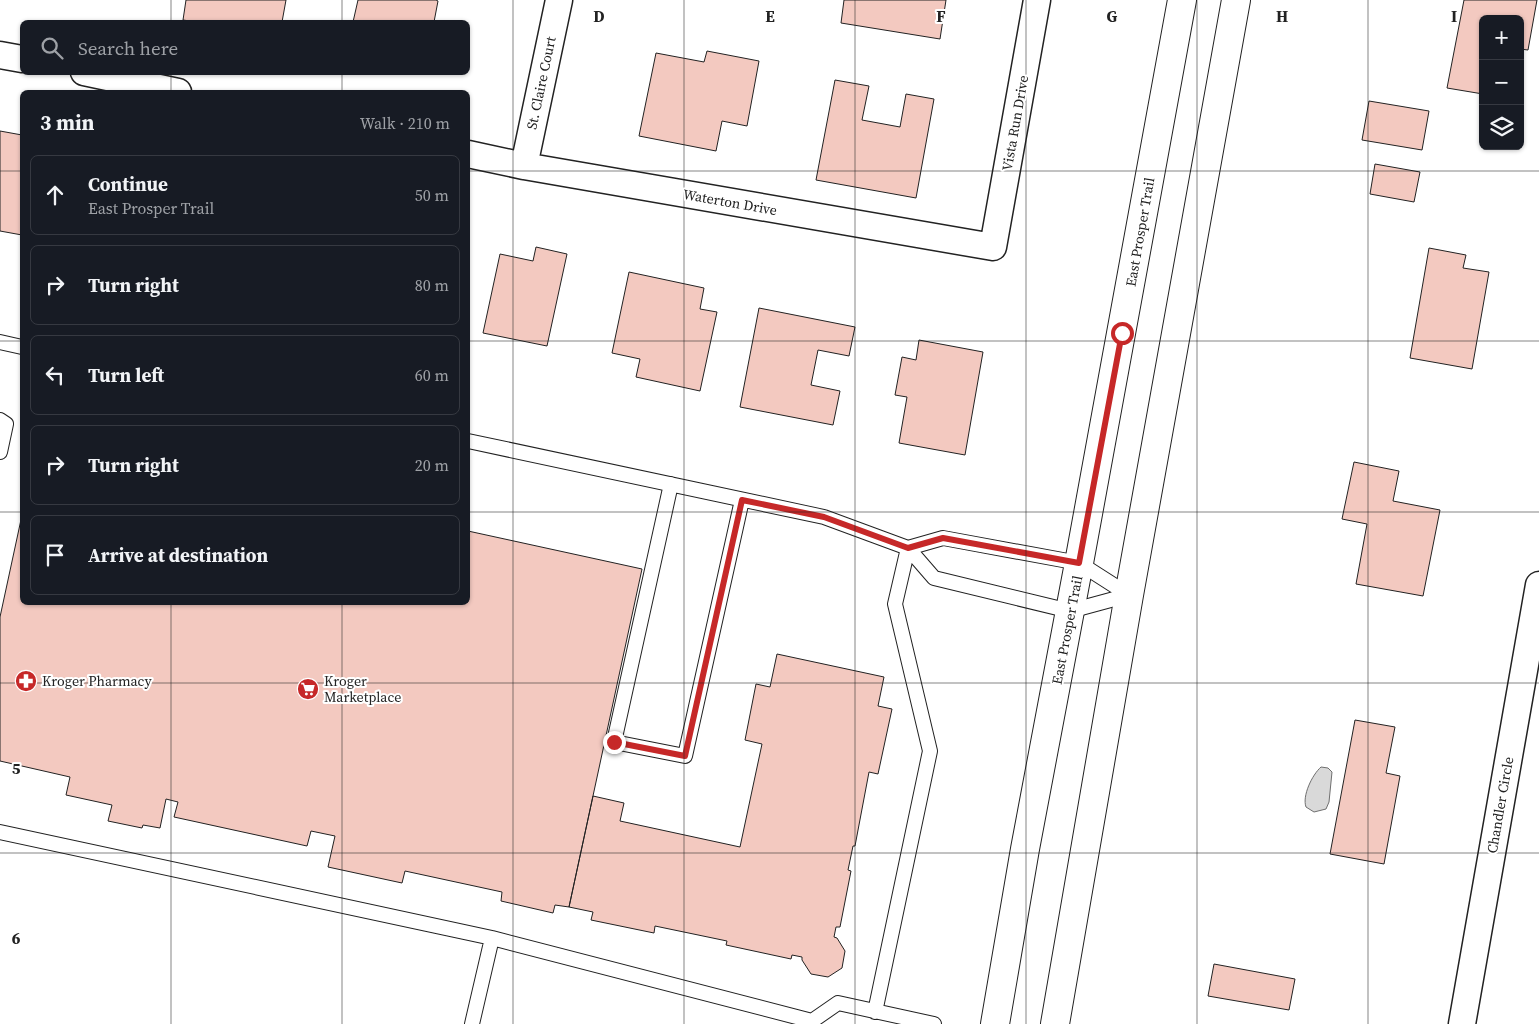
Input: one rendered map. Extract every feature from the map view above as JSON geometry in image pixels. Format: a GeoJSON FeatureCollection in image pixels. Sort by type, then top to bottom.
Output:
{"type":"FeatureCollection","features":[{"type":"Feature","properties":{"kind":"main road","name":"East Prosper Trail"},"geometry":{"type":"LineString","coordinates":[[995,1024],[1025,849],[1182,0]]}},
{"type":"Feature","properties":{"kind":"main road"},"geometry":{"type":"LineString","coordinates":[[1055,1024],[1129,595],[1236,0]]}},
{"type":"Feature","properties":{"kind":"street","name":"St. Claire Court"},"geometry":{"type":"LineString","coordinates":[[524,166],[559,0]]}},
{"type":"Feature","properties":{"kind":"street","name":"Vista Run Drive"},"geometry":{"type":"LineString","coordinates":[[993,247],[1036,0]]}},
{"type":"Feature","properties":{"kind":"street"},"geometry":{"type":"LineString","coordinates":[[0,55],[20,60]]}},
{"type":"Feature","properties":{"kind":"street"},"geometry":{"type":"LineString","coordinates":[[98,75],[169,90]]}},
{"type":"Feature","properties":{"kind":"street","name":"Waterton Drive"},"geometry":{"type":"LineString","coordinates":[[470,154],[524,166],[993,247]]}},
{"type":"Feature","properties":{"kind":"street","name":"Chandler Circle"},"geometry":{"type":"LineString","coordinates":[[1462,1024],[1539,585]]}},
{"type":"Feature","properties":{"kind":"lane"},"geometry":{"type":"LineString","coordinates":[[0,342],[20,347]]}},
{"type":"Feature","properties":{"kind":"lane"},"geometry":{"type":"LineString","coordinates":[[0,420],[6,424],[0,452]]}},
{"type":"Feature","properties":{"kind":"lane"},"geometry":{"type":"LineString","coordinates":[[470,441],[824,517],[908,548],[934,578],[1070,611],[1129,595]]}},
{"type":"Feature","properties":{"kind":"lane"},"geometry":{"type":"LineString","coordinates":[[671,484],[614,742],[685,756],[742,500]]}},
{"type":"Feature","properties":{"kind":"lane"},"geometry":{"type":"LineString","coordinates":[[908,548],[943,538],[1079,563],[1129,595]]}},
{"type":"Feature","properties":{"kind":"lane"},"geometry":{"type":"LineString","coordinates":[[876,1012],[930,751],[895,604],[908,548]]}},
{"type":"Feature","properties":{"kind":"lane"},"geometry":{"type":"LineString","coordinates":[[0,832],[492,938],[813,1023],[838,1003],[934,1024]]}},
{"type":"Feature","properties":{"kind":"lane"},"geometry":{"type":"LineString","coordinates":[[472,1024],[492,938]]}},
{"type":"Feature","properties":{"kind":"shaded area"},"geometry":{"type":"Polygon","coordinates":[[[1321,767],[1328,768],[1332,772],[1329,802],[1326,809],[1314,812],[1306,807],[1305,797],[1311,780],[1321,767]]]}},
{"type":"Feature","properties":{"kind":"building"},"geometry":{"type":"Polygon","coordinates":[[[186,0],[286,0],[282,20],[183,20],[186,0]]]}},
{"type":"Feature","properties":{"kind":"building"},"geometry":{"type":"Polygon","coordinates":[[[358,0],[438,1],[434,20],[353,20],[358,0]]]}},
{"type":"Feature","properties":{"kind":"building"},"geometry":{"type":"Polygon","coordinates":[[[844,0],[946,0],[940,39],[841,23],[844,0]]]}},
{"type":"Feature","properties":{"kind":"building"},"geometry":{"type":"Polygon","coordinates":[[[1464,0],[1537,0],[1528,50],[1524,50],[1524,15],[1479,15],[1479,93],[1447,88],[1464,0]]]}},
{"type":"Feature","properties":{"kind":"building"},"geometry":{"type":"Polygon","coordinates":[[[707,51],[759,61],[747,126],[722,121],[716,151],[639,136],[656,53],[704,62],[707,51]]]}},
{"type":"Feature","properties":{"kind":"building"},"geometry":{"type":"Polygon","coordinates":[[[835,80],[869,86],[862,120],[900,127],[906,94],[934,99],[916,198],[816,180],[835,80]]]}},
{"type":"Feature","properties":{"kind":"building"},"geometry":{"type":"Polygon","coordinates":[[[1369,101],[1429,111],[1422,150],[1362,140],[1369,101]]]}},
{"type":"Feature","properties":{"kind":"building"},"geometry":{"type":"Polygon","coordinates":[[[0,131],[20,135],[20,235],[0,231],[0,131]]]}},
{"type":"Feature","properties":{"kind":"building"},"geometry":{"type":"Polygon","coordinates":[[[1375,164],[1420,172],[1414,202],[1370,194],[1375,164]]]}},
{"type":"Feature","properties":{"kind":"building"},"geometry":{"type":"Polygon","coordinates":[[[536,247],[567,254],[547,346],[483,333],[500,254],[533,261],[536,247]]]}},
{"type":"Feature","properties":{"kind":"building"},"geometry":{"type":"Polygon","coordinates":[[[1429,248],[1466,255],[1463,268],[1489,272],[1472,369],[1410,358],[1429,248]]]}},
{"type":"Feature","properties":{"kind":"building"},"geometry":{"type":"Polygon","coordinates":[[[629,272],[704,288],[700,309],[717,312],[700,391],[636,377],[640,359],[612,353],[629,272]]]}},
{"type":"Feature","properties":{"kind":"building"},"geometry":{"type":"Polygon","coordinates":[[[759,308],[855,327],[849,356],[818,350],[811,385],[840,391],[833,425],[740,407],[759,308]]]}},
{"type":"Feature","properties":{"kind":"building"},"geometry":{"type":"Polygon","coordinates":[[[919,340],[983,352],[965,455],[899,443],[907,397],[895,395],[902,357],[916,360],[919,340]]]}},
{"type":"Feature","properties":{"kind":"building"},"geometry":{"type":"Polygon","coordinates":[[[1354,462],[1399,471],[1393,501],[1440,510],[1423,596],[1356,584],[1367,524],[1342,519],[1354,462]]]}},
{"type":"Feature","properties":{"kind":"building","name":"Kroger Marketplace"},"geometry":{"type":"Polygon","coordinates":[[[20,524],[20,605],[470,605],[470,531],[642,569],[569,907],[555,905],[553,913],[501,901],[502,892],[405,871],[402,883],[328,867],[335,836],[311,831],[307,846],[174,817],[178,802],[166,799],[160,828],[143,825],[142,828],[108,821],[112,805],[66,795],[70,777],[0,761],[0,617],[20,524]]]}},
{"type":"Feature","properties":{"kind":"building"},"geometry":{"type":"Polygon","coordinates":[[[777,654],[884,677],[878,706],[892,709],[878,774],[869,772],[855,846],[853,846],[848,870],[851,871],[840,927],[836,927],[834,937],[837,938],[845,951],[842,968],[828,977],[811,974],[802,957],[792,955],[791,959],[726,945],[727,941],[655,926],[654,933],[591,920],[593,912],[569,907],[593,796],[624,803],[620,821],[740,847],[762,744],[745,740],[756,684],[770,687],[777,654]]]}},
{"type":"Feature","properties":{"kind":"building"},"geometry":{"type":"Polygon","coordinates":[[[1355,720],[1395,727],[1386,773],[1400,776],[1384,864],[1330,854],[1355,720]]]}},
{"type":"Feature","properties":{"kind":"building"},"geometry":{"type":"Polygon","coordinates":[[[1214,964],[1295,979],[1289,1010],[1208,996],[1214,964]]]}},
{"type":"Feature","properties":{"kind":"place","name":"Kroger Pharmacy"},"geometry":{"type":"Point","coordinates":[26,681]}},
{"type":"Feature","properties":{"kind":"place","name":"Kroger Marketplace"},"geometry":{"type":"Point","coordinates":[308,689]}},
{"type":"Feature","properties":{"kind":"route"},"geometry":{"type":"LineString","coordinates":[[614,742],[685,756],[742,500],[824,517],[908,548],[943,538],[1079,563],[1122,333]]}}]}
